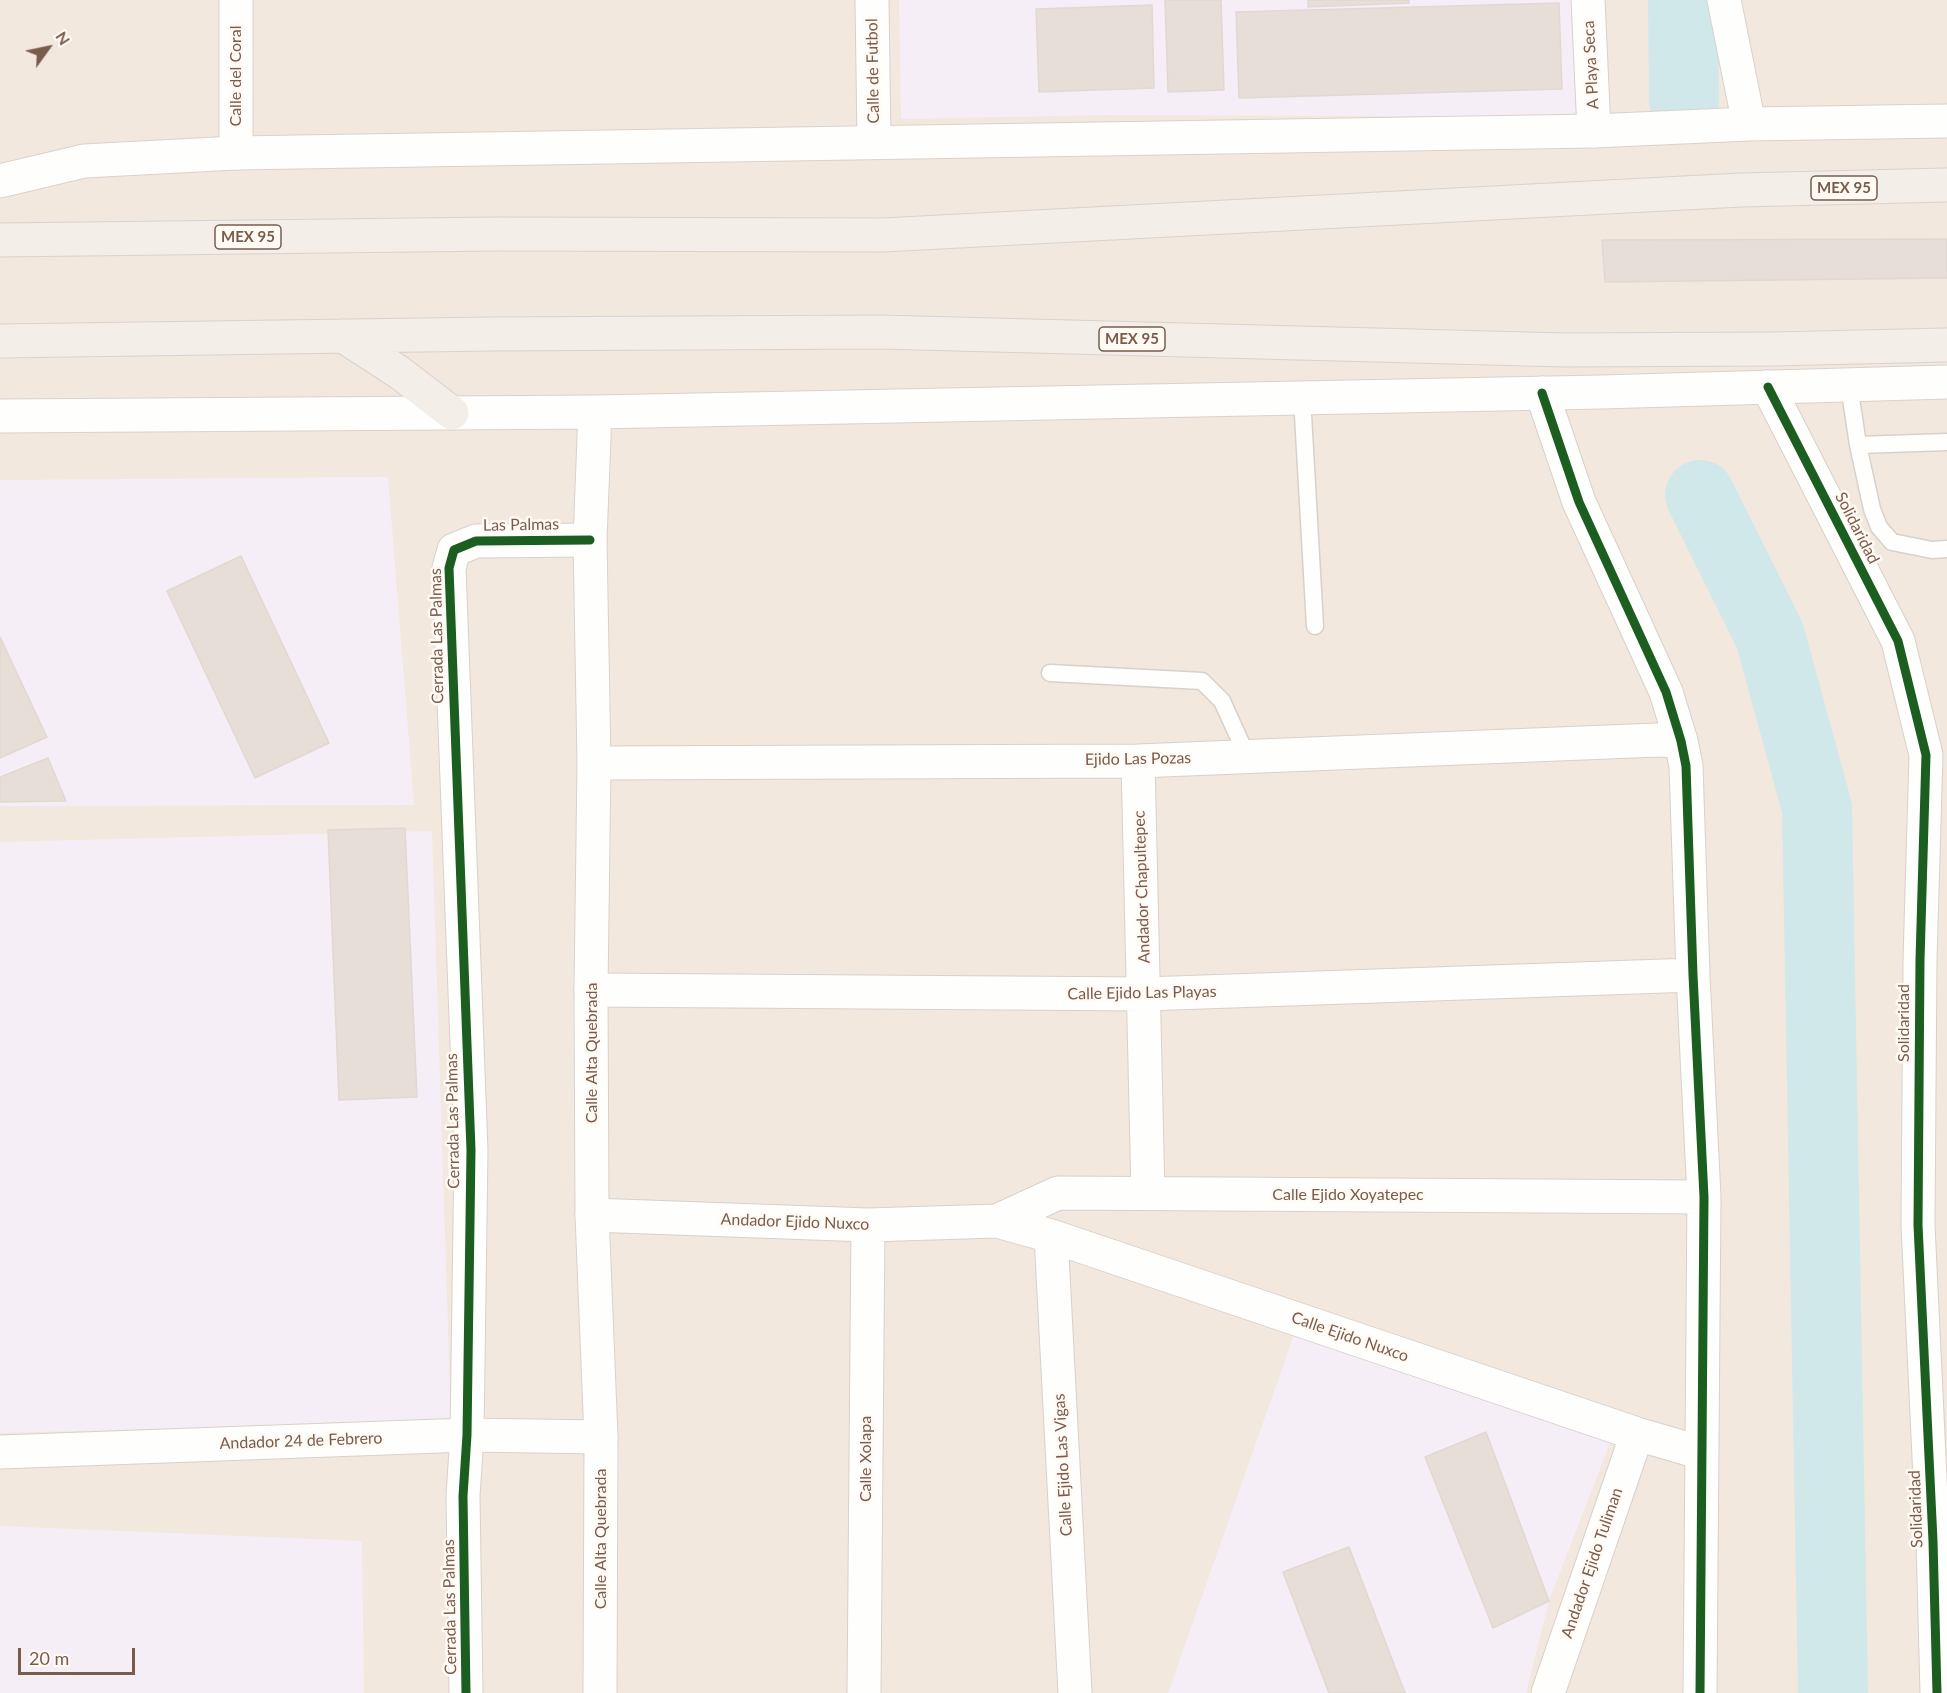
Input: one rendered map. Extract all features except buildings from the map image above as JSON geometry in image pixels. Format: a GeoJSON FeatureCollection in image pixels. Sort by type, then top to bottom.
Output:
{"type":"FeatureCollection","features":[{"type":"Feature","properties":{"kind":"main road","name":"MEX 95"},"geometry":{"type":"LineString","coordinates":[[0,240],[496,234],[883,235],[1741,190],[1947,185]]}},
{"type":"Feature","properties":{"kind":"main road","name":"MEX 95"},"geometry":{"type":"LineString","coordinates":[[0,341],[491,334],[880,332],[1565,350],[1947,345]]}},
{"type":"Feature","properties":{"kind":"main road"},"geometry":{"type":"LineString","coordinates":[[343,336],[400,373],[452,413]]}},
{"type":"Feature","properties":{"kind":"street","name":"Calle del Coral"},"geometry":{"type":"LineString","coordinates":[[236,0],[236,153]]}},
{"type":"Feature","properties":{"kind":"street","name":"Calle de Futbol"},"geometry":{"type":"LineString","coordinates":[[872,0],[874,142]]}},
{"type":"Feature","properties":{"kind":"street","name":"A Playa Seca"},"geometry":{"type":"LineString","coordinates":[[1588,0],[1594,131]]}},
{"type":"Feature","properties":{"kind":"street"},"geometry":{"type":"LineString","coordinates":[[1724,0],[1749,124]]}},
{"type":"Feature","properties":{"kind":"street"},"geometry":{"type":"LineString","coordinates":[[0,180],[84,161],[236,153],[1594,131],[1749,124],[1947,121]]}},
{"type":"Feature","properties":{"kind":"street"},"geometry":{"type":"LineString","coordinates":[[0,416],[595,412],[1542,393],[1947,382]]}},
{"type":"Feature","properties":{"kind":"street","name":"Solidaridad"},"geometry":{"type":"LineString","coordinates":[[1768,387],[1898,641],[1936,755],[1933,960],[1918,1225],[1940,1543],[1937,1693]]}},
{"type":"Feature","properties":{"kind":"street"},"geometry":{"type":"LineString","coordinates":[[1542,393],[1580,502],[1666,692],[1686,766],[1704,1197],[1700,1693]]}},
{"type":"Feature","properties":{"kind":"street","name":"Calle Alta Quebrada"},"geometry":{"type":"LineString","coordinates":[[595,412],[590,540],[594,763],[591,990],[592,1215],[601,1437],[600,1693]]}},
{"type":"Feature","properties":{"kind":"street","name":"Las Palmas"},"geometry":{"type":"LineString","coordinates":[[454,550],[476,541],[590,540]]}},
{"type":"Feature","properties":{"kind":"street","name":"Cerrada Las Palmas"},"geometry":{"type":"LineString","coordinates":[[454,550],[449,568],[471,1150],[464,1496],[466,1693]]}},
{"type":"Feature","properties":{"kind":"street","name":"Ejido Las Pozas"},"geometry":{"type":"LineString","coordinates":[[594,763],[1138,760],[1681,741]]}},
{"type":"Feature","properties":{"kind":"street","name":"Andador Chapultepec"},"geometry":{"type":"LineString","coordinates":[[1138,760],[1148,1194]]}},
{"type":"Feature","properties":{"kind":"street","name":"Calle Ejido Las Playas"},"geometry":{"type":"LineString","coordinates":[[591,990],[1145,994],[1693,975]]}},
{"type":"Feature","properties":{"kind":"street","name":"Calle Ejido Xoyatepec"},"geometry":{"type":"LineString","coordinates":[[998,1221],[1058,1193],[1704,1197]]}},
{"type":"Feature","properties":{"kind":"street","name":"Andador Ejido Nuxco"},"geometry":{"type":"LineString","coordinates":[[592,1215],[868,1225],[998,1221]]}},
{"type":"Feature","properties":{"kind":"street","name":"Calle Ejido Nuxco"},"geometry":{"type":"LineString","coordinates":[[998,1221],[1051,1236],[1637,1434],[1702,1453]]}},
{"type":"Feature","properties":{"kind":"street","name":"Calle Xolapa"},"geometry":{"type":"LineString","coordinates":[[864,1693],[868,1225]]}},
{"type":"Feature","properties":{"kind":"street","name":"Calle Ejido Las Vigas"},"geometry":{"type":"LineString","coordinates":[[1051,1236],[1075,1693]]}},
{"type":"Feature","properties":{"kind":"street","name":"Andador Ejido Tuliman"},"geometry":{"type":"LineString","coordinates":[[1548,1693],[1637,1434]]}},
{"type":"Feature","properties":{"kind":"street","name":"Andador 24 de Febrero"},"geometry":{"type":"LineString","coordinates":[[0,1452],[467,1435],[601,1437]]}},
{"type":"Feature","properties":{"kind":"lane"},"geometry":{"type":"LineString","coordinates":[[1849,385],[1858,445],[1872,509],[1879,527],[1892,542],[1932,550],[1947,549]]}},
{"type":"Feature","properties":{"kind":"lane"},"geometry":{"type":"LineString","coordinates":[[1302,397],[1315,627]]}},
{"type":"Feature","properties":{"kind":"lane"},"geometry":{"type":"LineString","coordinates":[[1858,445],[1947,442]]}},
{"type":"Feature","properties":{"kind":"lane"},"geometry":{"type":"LineString","coordinates":[[1050,673],[1202,681],[1222,701],[1247,756]]}},
{"type":"Feature","properties":{"kind":"shaded area"},"geometry":{"type":"Polygon","coordinates":[[[0,0],[1947,0],[1947,1693],[0,1693],[0,0]]]}},
{"type":"Feature","properties":{"kind":"shaded area"},"geometry":{"type":"Polygon","coordinates":[[[899,0],[1596,0],[1585,117],[1106,115],[901,119],[899,0]]]}},
{"type":"Feature","properties":{"kind":"shaded area"},"geometry":{"type":"Polygon","coordinates":[[[388,477],[414,805],[0,806],[0,480],[388,477]]]}},
{"type":"Feature","properties":{"kind":"shaded area"},"geometry":{"type":"Polygon","coordinates":[[[432,831],[451,1421],[0,1433],[0,842],[432,831]]]}},
{"type":"Feature","properties":{"kind":"shaded area"},"geometry":{"type":"Polygon","coordinates":[[[1296,1329],[1610,1443],[1549,1601],[1526,1693],[1168,1693],[1296,1329]]]}},
{"type":"Feature","properties":{"kind":"shaded area"},"geometry":{"type":"Polygon","coordinates":[[[0,1526],[362,1541],[364,1693],[0,1693],[0,1526]]]}},
{"type":"Feature","properties":{"kind":"waterway"},"geometry":{"type":"LineString","coordinates":[[1683,0],[1684,102]]}},
{"type":"Feature","properties":{"kind":"waterway"},"geometry":{"type":"LineString","coordinates":[[1700,495],[1770,636],[1817,808],[1833,1693]]}},
{"type":"Feature","properties":{"kind":"cycle path"},"geometry":{"type":"LineString","coordinates":[[1768,387],[1898,641],[1926,755],[1920,960],[1918,1225],[1933,1541],[1937,1693]]}},
{"type":"Feature","properties":{"kind":"cycle path"},"geometry":{"type":"LineString","coordinates":[[1542,393],[1579,502],[1666,692],[1686,766],[1704,1197],[1700,1693]]}},
{"type":"Feature","properties":{"kind":"cycle path"},"geometry":{"type":"LineString","coordinates":[[466,1693],[463,1496],[467,1435],[471,1150],[449,568],[454,550],[476,541],[590,540]]}}]}
